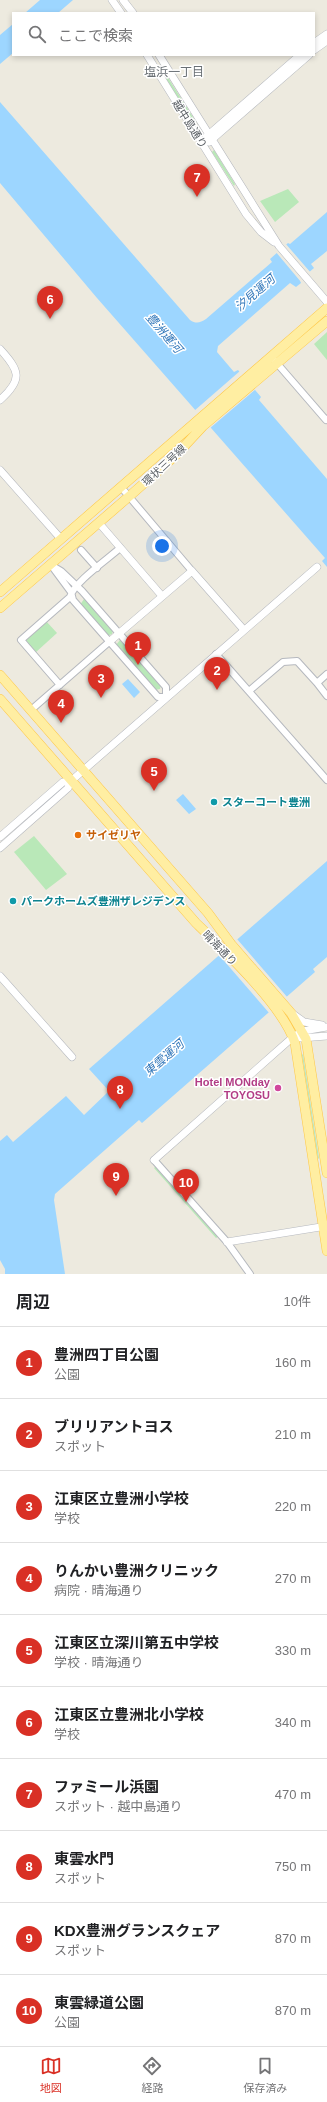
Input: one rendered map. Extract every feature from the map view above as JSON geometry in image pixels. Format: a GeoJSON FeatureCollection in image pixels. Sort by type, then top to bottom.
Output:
{"type":"FeatureCollection","features":[{"type":"Feature","properties":{"kind":"main road","name":"環状三号線"},"geometry":{"type":"LineString","coordinates":[[0,592],[120,487],[250,381],[271,357],[327,308]]}},
{"type":"Feature","properties":{"kind":"main road","name":"環状三号線"},"geometry":{"type":"LineString","coordinates":[[250,381],[278,365],[327,321]]}},
{"type":"Feature","properties":{"kind":"main road","name":"環状三号線"},"geometry":{"type":"LineString","coordinates":[[0,608],[176,455],[200,423]]}},
{"type":"Feature","properties":{"kind":"main road","name":"晴海通り"},"geometry":{"type":"LineString","coordinates":[[0,675],[208,913],[228,947],[279,1006],[293,1037],[325,1226],[327,1251]]}},
{"type":"Feature","properties":{"kind":"main road","name":"晴海通り"},"geometry":{"type":"LineString","coordinates":[[0,699],[196,923],[228,947]]}},
{"type":"Feature","properties":{"kind":"main road"},"geometry":{"type":"LineString","coordinates":[[111,827],[124,816]]}},
{"type":"Feature","properties":{"kind":"main road"},"geometry":{"type":"LineString","coordinates":[[149,870],[162,860]]}},
{"type":"Feature","properties":{"kind":"main road","name":"晴海通り"},"geometry":{"type":"LineString","coordinates":[[279,1006],[291,1013],[305,1035],[327,1173]]}},
{"type":"Feature","properties":{"kind":"street"},"geometry":{"type":"LineString","coordinates":[[124,0],[132,12]]}},
{"type":"Feature","properties":{"kind":"street"},"geometry":{"type":"LineString","coordinates":[[115,1],[120,12]]}},
{"type":"Feature","properties":{"kind":"street"},"geometry":{"type":"LineString","coordinates":[[315,42],[327,36]]}},
{"type":"Feature","properties":{"kind":"street"},"geometry":{"type":"LineString","coordinates":[[315,49],[327,36]]}},
{"type":"Feature","properties":{"kind":"street","name":"越中島通り"},"geometry":{"type":"LineString","coordinates":[[148,56],[253,224],[279,246],[327,302]]}},
{"type":"Feature","properties":{"kind":"street","name":"越中島通り"},"geometry":{"type":"LineString","coordinates":[[160,56],[279,246]]}},
{"type":"Feature","properties":{"kind":"street"},"geometry":{"type":"LineString","coordinates":[[202,144],[299,56]]}},
{"type":"Feature","properties":{"kind":"street"},"geometry":{"type":"LineString","coordinates":[[210,137],[308,56]]}},
{"type":"Feature","properties":{"kind":"street"},"geometry":{"type":"LineString","coordinates":[[157,71],[166,66]]}},
{"type":"Feature","properties":{"kind":"street"},"geometry":{"type":"LineString","coordinates":[[0,349],[13,364],[17,378],[14,386],[0,400]]}},
{"type":"Feature","properties":{"kind":"street"},"geometry":{"type":"LineString","coordinates":[[271,357],[326,420],[327,419]]}},
{"type":"Feature","properties":{"kind":"street"},"geometry":{"type":"LineString","coordinates":[[0,470],[61,539]]}},
{"type":"Feature","properties":{"kind":"street"},"geometry":{"type":"LineString","coordinates":[[120,487],[244,630]]}},
{"type":"Feature","properties":{"kind":"street"},"geometry":{"type":"LineString","coordinates":[[99,523],[162,596]]}},
{"type":"Feature","properties":{"kind":"street"},"geometry":{"type":"LineString","coordinates":[[60,685],[21,640],[70,597],[74,590],[120,548]]}},
{"type":"Feature","properties":{"kind":"street"},"geometry":{"type":"LineString","coordinates":[[81,550],[97,568]]}},
{"type":"Feature","properties":{"kind":"street"},"geometry":{"type":"LineString","coordinates":[[42,555],[74,590],[82,591],[166,687],[166,697]]}},
{"type":"Feature","properties":{"kind":"street"},"geometry":{"type":"LineString","coordinates":[[71,781],[68,788],[3,845],[0,837],[61,784],[71,781],[84,770],[317,567]]}},
{"type":"Feature","properties":{"kind":"street"},"geometry":{"type":"LineString","coordinates":[[31,710],[192,571]]}},
{"type":"Feature","properties":{"kind":"street"},"geometry":{"type":"LineString","coordinates":[[74,590],[73,600],[109,642],[158,698],[166,697]]}},
{"type":"Feature","properties":{"kind":"street"},"geometry":{"type":"LineString","coordinates":[[216,654],[327,780]]}},
{"type":"Feature","properties":{"kind":"street"},"geometry":{"type":"LineString","coordinates":[[249,691],[283,662],[297,661],[327,696]]}},
{"type":"Feature","properties":{"kind":"street"},"geometry":{"type":"LineString","coordinates":[[317,683],[327,674]]}},
{"type":"Feature","properties":{"kind":"street"},"geometry":{"type":"LineString","coordinates":[[0,976],[72,1057]]}},
{"type":"Feature","properties":{"kind":"street"},"geometry":{"type":"LineString","coordinates":[[291,1013],[304,1022],[327,1026]]}},
{"type":"Feature","properties":{"kind":"street"},"geometry":{"type":"LineString","coordinates":[[305,1035],[327,1026]]}},
{"type":"Feature","properties":{"kind":"street"},"geometry":{"type":"LineString","coordinates":[[250,1274],[227,1242],[154,1160],[293,1037],[305,1035],[327,1036]]}},
{"type":"Feature","properties":{"kind":"street"},"geometry":{"type":"LineString","coordinates":[[227,1242],[325,1226]]}},
{"type":"Feature","properties":{"kind":"green space"},"geometry":{"type":"Polygon","coordinates":[[[164,72],[196,122],[194,123],[163,74],[164,72]]]}},
{"type":"Feature","properties":{"kind":"green space"},"geometry":{"type":"Polygon","coordinates":[[[214,150],[235,184],[234,186],[212,152],[214,150]]]}},
{"type":"Feature","properties":{"kind":"green space"},"geometry":{"type":"Polygon","coordinates":[[[288,189],[299,202],[275,222],[260,201],[288,189]]]}},
{"type":"Feature","properties":{"kind":"green space"},"geometry":{"type":"Polygon","coordinates":[[[327,332],[327,360],[314,344],[327,332]]]}},
{"type":"Feature","properties":{"kind":"green space"},"geometry":{"type":"Polygon","coordinates":[[[84,599],[88,600],[113,630],[112,634],[107,636],[80,605],[84,599]]]}},
{"type":"Feature","properties":{"kind":"green space"},"geometry":{"type":"Polygon","coordinates":[[[46,621],[57,633],[35,653],[25,640],[46,621]]]}},
{"type":"Feature","properties":{"kind":"green space"},"geometry":{"type":"Polygon","coordinates":[[[120,640],[123,640],[161,683],[160,689],[155,690],[116,645],[120,640]]]}},
{"type":"Feature","properties":{"kind":"green space"},"geometry":{"type":"Polygon","coordinates":[[[34,836],[67,874],[46,890],[14,852],[34,836]]]}},
{"type":"Feature","properties":{"kind":"green space"},"geometry":{"type":"Polygon","coordinates":[[[303,1054],[319,1158],[318,1159],[302,1055],[303,1054]]]}},
{"type":"Feature","properties":{"kind":"green space"},"geometry":{"type":"Polygon","coordinates":[[[157,1165],[219,1236],[216,1238],[154,1168],[157,1165]]]}},
{"type":"Feature","properties":{"kind":"water"},"geometry":{"type":"Polygon","coordinates":[[[40,0],[73,0],[59,12],[26,12],[40,0]]]}},
{"type":"Feature","properties":{"kind":"water"},"geometry":{"type":"Polygon","coordinates":[[[12,25],[12,54],[0,64],[0,35],[12,25]]]}},
{"type":"Feature","properties":{"kind":"water"},"geometry":{"type":"Polygon","coordinates":[[[0,102],[190,320],[194,322],[200,322],[206,319],[272,262],[270,259],[288,243],[290,244],[327,212],[327,251],[311,264],[314,268],[300,280],[301,283],[296,287],[290,283],[218,346],[217,352],[234,372],[238,370],[261,397],[259,400],[327,479],[327,567],[322,561],[325,558],[97,298],[0,183],[0,102]]]}},
{"type":"Feature","properties":{"kind":"water"},"geometry":{"type":"Polygon","coordinates":[[[128,679],[140,692],[134,698],[122,684],[128,679]]]}},
{"type":"Feature","properties":{"kind":"water"},"geometry":{"type":"Polygon","coordinates":[[[183,794],[196,809],[189,814],[176,800],[183,794]]]}},
{"type":"Feature","properties":{"kind":"water","name":"東雲運河"},"geometry":{"type":"Polygon","coordinates":[[[327,861],[327,957],[313,969],[315,972],[142,1123],[139,1120],[55,1194],[54,1200],[65,1274],[5,1274],[5,1269],[0,1260],[0,1141],[7,1135],[13,1142],[66,1096],[84,1115],[109,1091],[89,1069],[327,861]]]}},
{"type":"Feature","properties":{"kind":"pier"},"geometry":{"type":"Polygon","coordinates":[[[285,243],[311,273],[301,282],[275,251],[285,243]]]}},
{"type":"Feature","properties":{"kind":"pier"},"geometry":{"type":"Polygon","coordinates":[[[240,371],[256,389],[209,429],[194,411],[240,371]]]}},
{"type":"Feature","properties":{"kind":"pier"},"geometry":{"type":"Polygon","coordinates":[[[237,939],[288,998],[270,1014],[219,955],[237,939]]]}},
{"type":"Feature","properties":{"kind":"place","name":"ファミール浜園"},"geometry":{"type":"Point","coordinates":[197,197]}},
{"type":"Feature","properties":{"kind":"place","name":"江東区立豊洲北小学校"},"geometry":{"type":"Point","coordinates":[50,319]}},
{"type":"Feature","properties":{"kind":"place","name":"豊洲四丁目公園"},"geometry":{"type":"Point","coordinates":[138,665]}},
{"type":"Feature","properties":{"kind":"place","name":"ブリリアントヨス"},"geometry":{"type":"Point","coordinates":[217,690]}},
{"type":"Feature","properties":{"kind":"place","name":"江東区立豊洲小学校"},"geometry":{"type":"Point","coordinates":[101,698]}},
{"type":"Feature","properties":{"kind":"place","name":"りんかい豊洲クリニック"},"geometry":{"type":"Point","coordinates":[61,723]}},
{"type":"Feature","properties":{"kind":"place","name":"江東区立深川第五中学校"},"geometry":{"type":"Point","coordinates":[154,791]}},
{"type":"Feature","properties":{"kind":"place","name":"スターコート豊洲"},"geometry":{"type":"Point","coordinates":[214,802]}},
{"type":"Feature","properties":{"kind":"place","name":"サイゼリヤ"},"geometry":{"type":"Point","coordinates":[78,835]}},
{"type":"Feature","properties":{"kind":"place","name":"パークホームズ豊洲ザレジデンス"},"geometry":{"type":"Point","coordinates":[13,901]}},
{"type":"Feature","properties":{"kind":"place","name":"Hotel MONday TOYOSU"},"geometry":{"type":"Point","coordinates":[278,1088]}},
{"type":"Feature","properties":{"kind":"place","name":"東雲水門"},"geometry":{"type":"Point","coordinates":[120,1109]}},
{"type":"Feature","properties":{"kind":"place","name":"KDX豊洲グランスクェア"},"geometry":{"type":"Point","coordinates":[116,1196]}},
{"type":"Feature","properties":{"kind":"place","name":"東雲緑道公園"},"geometry":{"type":"Point","coordinates":[186,1202]}},
{"type":"Feature","properties":{"kind":"district","name":"塩浜一丁目"},"geometry":{"type":"Point","coordinates":[174,72]}},
{"type":"Feature","properties":{"kind":"water label","name":"汐見運河"},"geometry":{"type":"Point","coordinates":[255,293]}},
{"type":"Feature","properties":{"kind":"water label","name":"豊洲運河"},"geometry":{"type":"Point","coordinates":[164,333]}}]}
